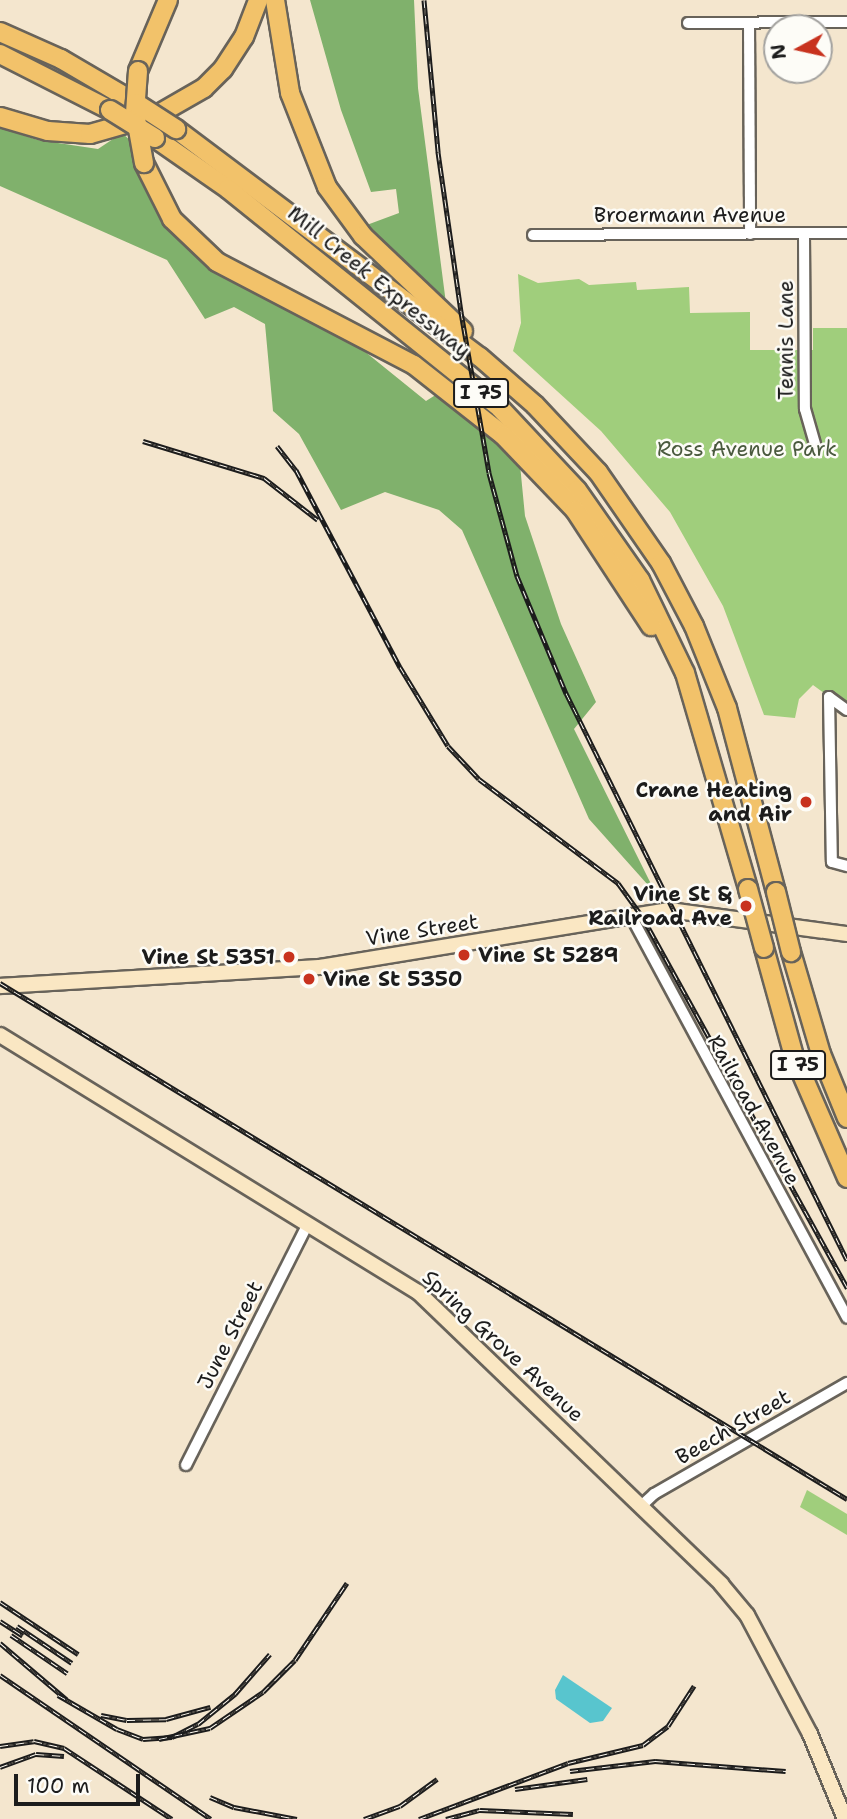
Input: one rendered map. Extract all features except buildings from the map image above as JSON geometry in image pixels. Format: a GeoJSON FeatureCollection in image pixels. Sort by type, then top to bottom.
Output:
{"type":"FeatureCollection","features":[{"type":"Feature","properties":{"kind":"highway"},"geometry":{"type":"LineString","coordinates":[[168,0],[138,71],[135,113],[144,163],[173,219],[217,262],[414,365],[530,461],[575,510],[629,590],[658,636],[704,733]]}},
{"type":"Feature","properties":{"kind":"highway"},"geometry":{"type":"LineString","coordinates":[[0,117],[48,131],[90,134],[157,115],[204,88],[223,69],[244,37],[258,0]]}},
{"type":"Feature","properties":{"kind":"highway"},"geometry":{"type":"LineString","coordinates":[[275,0],[290,93],[327,187],[363,236],[471,340],[481,357]]}},
{"type":"Feature","properties":{"kind":"highway","name":"Mill Creek Expressway"},"geometry":{"type":"LineString","coordinates":[[0,32],[61,59],[176,129],[481,357],[580,450],[622,503],[677,591],[727,708],[791,952],[821,1054],[847,1118]]}},
{"type":"Feature","properties":{"kind":"highway","name":"Mill Creek Expressway"},"geometry":{"type":"LineString","coordinates":[[0,54],[110,110],[228,189],[490,399],[549,455],[640,580],[685,673],[794,1056],[847,1178]]}},
{"type":"Feature","properties":{"kind":"main road","name":"Vine Street"},"geometry":{"type":"LineString","coordinates":[[0,986],[320,967],[669,910],[847,934]]}},
{"type":"Feature","properties":{"kind":"main road","name":"Spring Grove Avenue"},"geometry":{"type":"LineString","coordinates":[[0,1035],[418,1292],[640,1507],[747,1615],[806,1724],[845,1819]]}},
{"type":"Feature","properties":{"kind":"street"},"geometry":{"type":"LineString","coordinates":[[688,23],[847,22]]}},
{"type":"Feature","properties":{"kind":"street"},"geometry":{"type":"LineString","coordinates":[[749,23],[750,234]]}},
{"type":"Feature","properties":{"kind":"street","name":"Broermann Avenue"},"geometry":{"type":"LineString","coordinates":[[533,235],[847,233]]}},
{"type":"Feature","properties":{"kind":"street","name":"Tennis Lane"},"geometry":{"type":"LineString","coordinates":[[804,234],[805,409],[815,444]]}},
{"type":"Feature","properties":{"kind":"street"},"geometry":{"type":"LineString","coordinates":[[847,710],[829,697],[832,862],[847,866]]}},
{"type":"Feature","properties":{"kind":"street","name":"Railroad Avenue"},"geometry":{"type":"LineString","coordinates":[[632,918],[847,1318]]}},
{"type":"Feature","properties":{"kind":"street","name":"June Street"},"geometry":{"type":"LineString","coordinates":[[186,1465],[308,1223]]}},
{"type":"Feature","properties":{"kind":"street","name":"Beech Street"},"geometry":{"type":"LineString","coordinates":[[640,1507],[654,1494],[847,1383]]}},
{"type":"Feature","properties":{"kind":"green space"},"geometry":{"type":"Polygon","coordinates":[[[310,0],[414,0],[418,88],[447,311],[364,226],[399,213],[396,189],[371,192],[341,110],[310,0]]]}},
{"type":"Feature","properties":{"kind":"green space"},"geometry":{"type":"Polygon","coordinates":[[[0,128],[38,140],[98,149],[122,133],[132,142],[178,233],[353,342],[426,401],[453,384],[518,444],[525,516],[561,624],[596,702],[574,729],[656,894],[589,819],[462,530],[439,510],[385,492],[341,510],[299,434],[273,411],[265,324],[234,307],[205,319],[167,260],[0,186],[0,128]]]}},
{"type":"Feature","properties":{"kind":"green space","name":"Ross Avenue Park"},"geometry":{"type":"Polygon","coordinates":[[[518,274],[538,283],[579,279],[589,285],[636,282],[637,290],[689,287],[690,313],[750,312],[750,350],[813,350],[813,328],[847,328],[847,710],[813,685],[799,699],[795,718],[764,715],[723,606],[670,512],[601,431],[513,351],[521,323],[518,274]]]}},
{"type":"Feature","properties":{"kind":"green space"},"geometry":{"type":"Polygon","coordinates":[[[807,1490],[847,1514],[847,1535],[800,1507],[807,1490]]]}},
{"type":"Feature","properties":{"kind":"water"},"geometry":{"type":"Polygon","coordinates":[[[563,1675],[612,1708],[603,1721],[590,1723],[556,1699],[555,1690],[563,1675]]]}},
{"type":"Feature","properties":{"kind":"railway"},"geometry":{"type":"LineString","coordinates":[[424,0],[438,152],[461,312],[489,473],[517,576],[566,693],[847,1260]]}},
{"type":"Feature","properties":{"kind":"railway"},"geometry":{"type":"LineString","coordinates":[[143,441],[264,478],[318,520]]}},
{"type":"Feature","properties":{"kind":"railway"},"geometry":{"type":"LineString","coordinates":[[277,446],[296,470],[400,667],[448,746],[479,779],[618,883],[642,916],[847,1288]]}},
{"type":"Feature","properties":{"kind":"railway"},"geometry":{"type":"LineString","coordinates":[[0,983],[847,1499]]}},
{"type":"Feature","properties":{"kind":"railway"},"geometry":{"type":"LineString","coordinates":[[159,1739],[210,1728],[263,1692],[295,1660],[347,1583]]}},
{"type":"Feature","properties":{"kind":"railway"},"geometry":{"type":"LineString","coordinates":[[0,1602],[78,1654]]}},
{"type":"Feature","properties":{"kind":"railway"},"geometry":{"type":"LineString","coordinates":[[0,1621],[23,1636]]}},
{"type":"Feature","properties":{"kind":"railway"},"geometry":{"type":"LineString","coordinates":[[17,1626],[72,1663]]}},
{"type":"Feature","properties":{"kind":"railway"},"geometry":{"type":"LineString","coordinates":[[11,1635],[67,1673]]}},
{"type":"Feature","properties":{"kind":"railway"},"geometry":{"type":"LineString","coordinates":[[0,1643],[66,1699]]}},
{"type":"Feature","properties":{"kind":"railway"},"geometry":{"type":"LineString","coordinates":[[58,1695],[117,1729],[143,1739],[172,1737],[198,1724],[235,1694],[270,1654]]}},
{"type":"Feature","properties":{"kind":"railway"},"geometry":{"type":"LineString","coordinates":[[0,1675],[211,1819]]}},
{"type":"Feature","properties":{"kind":"railway"},"geometry":{"type":"LineString","coordinates":[[419,1819],[568,1763],[643,1745],[668,1726],[694,1686]]}},
{"type":"Feature","properties":{"kind":"railway"},"geometry":{"type":"LineString","coordinates":[[101,1715],[127,1720],[166,1719],[210,1707]]}},
{"type":"Feature","properties":{"kind":"railway"},"geometry":{"type":"LineString","coordinates":[[0,1746],[34,1741],[64,1748],[172,1819]]}},
{"type":"Feature","properties":{"kind":"railway"},"geometry":{"type":"LineString","coordinates":[[0,1767],[36,1754],[64,1756]]}},
{"type":"Feature","properties":{"kind":"railway"},"geometry":{"type":"LineString","coordinates":[[570,1771],[655,1761],[786,1771]]}},
{"type":"Feature","properties":{"kind":"railway"},"geometry":{"type":"LineString","coordinates":[[364,1819],[400,1806],[437,1779]]}},
{"type":"Feature","properties":{"kind":"railway"},"geometry":{"type":"LineString","coordinates":[[515,1789],[587,1779]]}},
{"type":"Feature","properties":{"kind":"railway"},"geometry":{"type":"LineString","coordinates":[[210,1797],[234,1807],[297,1819]]}},
{"type":"Feature","properties":{"kind":"railway"},"geometry":{"type":"LineString","coordinates":[[446,1819],[480,1810],[573,1814]]}},
{"type":"Feature","properties":{"kind":"place","name":"Crane Heating and Air"},"geometry":{"type":"Point","coordinates":[806,802]}},
{"type":"Feature","properties":{"kind":"place","name":"Vine St & Railroad Ave"},"geometry":{"type":"Point","coordinates":[746,906]}},
{"type":"Feature","properties":{"kind":"place","name":"Vine St 5289"},"geometry":{"type":"Point","coordinates":[464,955]}},
{"type":"Feature","properties":{"kind":"place","name":"Vine St 5351"},"geometry":{"type":"Point","coordinates":[289,957]}},
{"type":"Feature","properties":{"kind":"place","name":"Vine St 5350"},"geometry":{"type":"Point","coordinates":[309,979]}}]}
